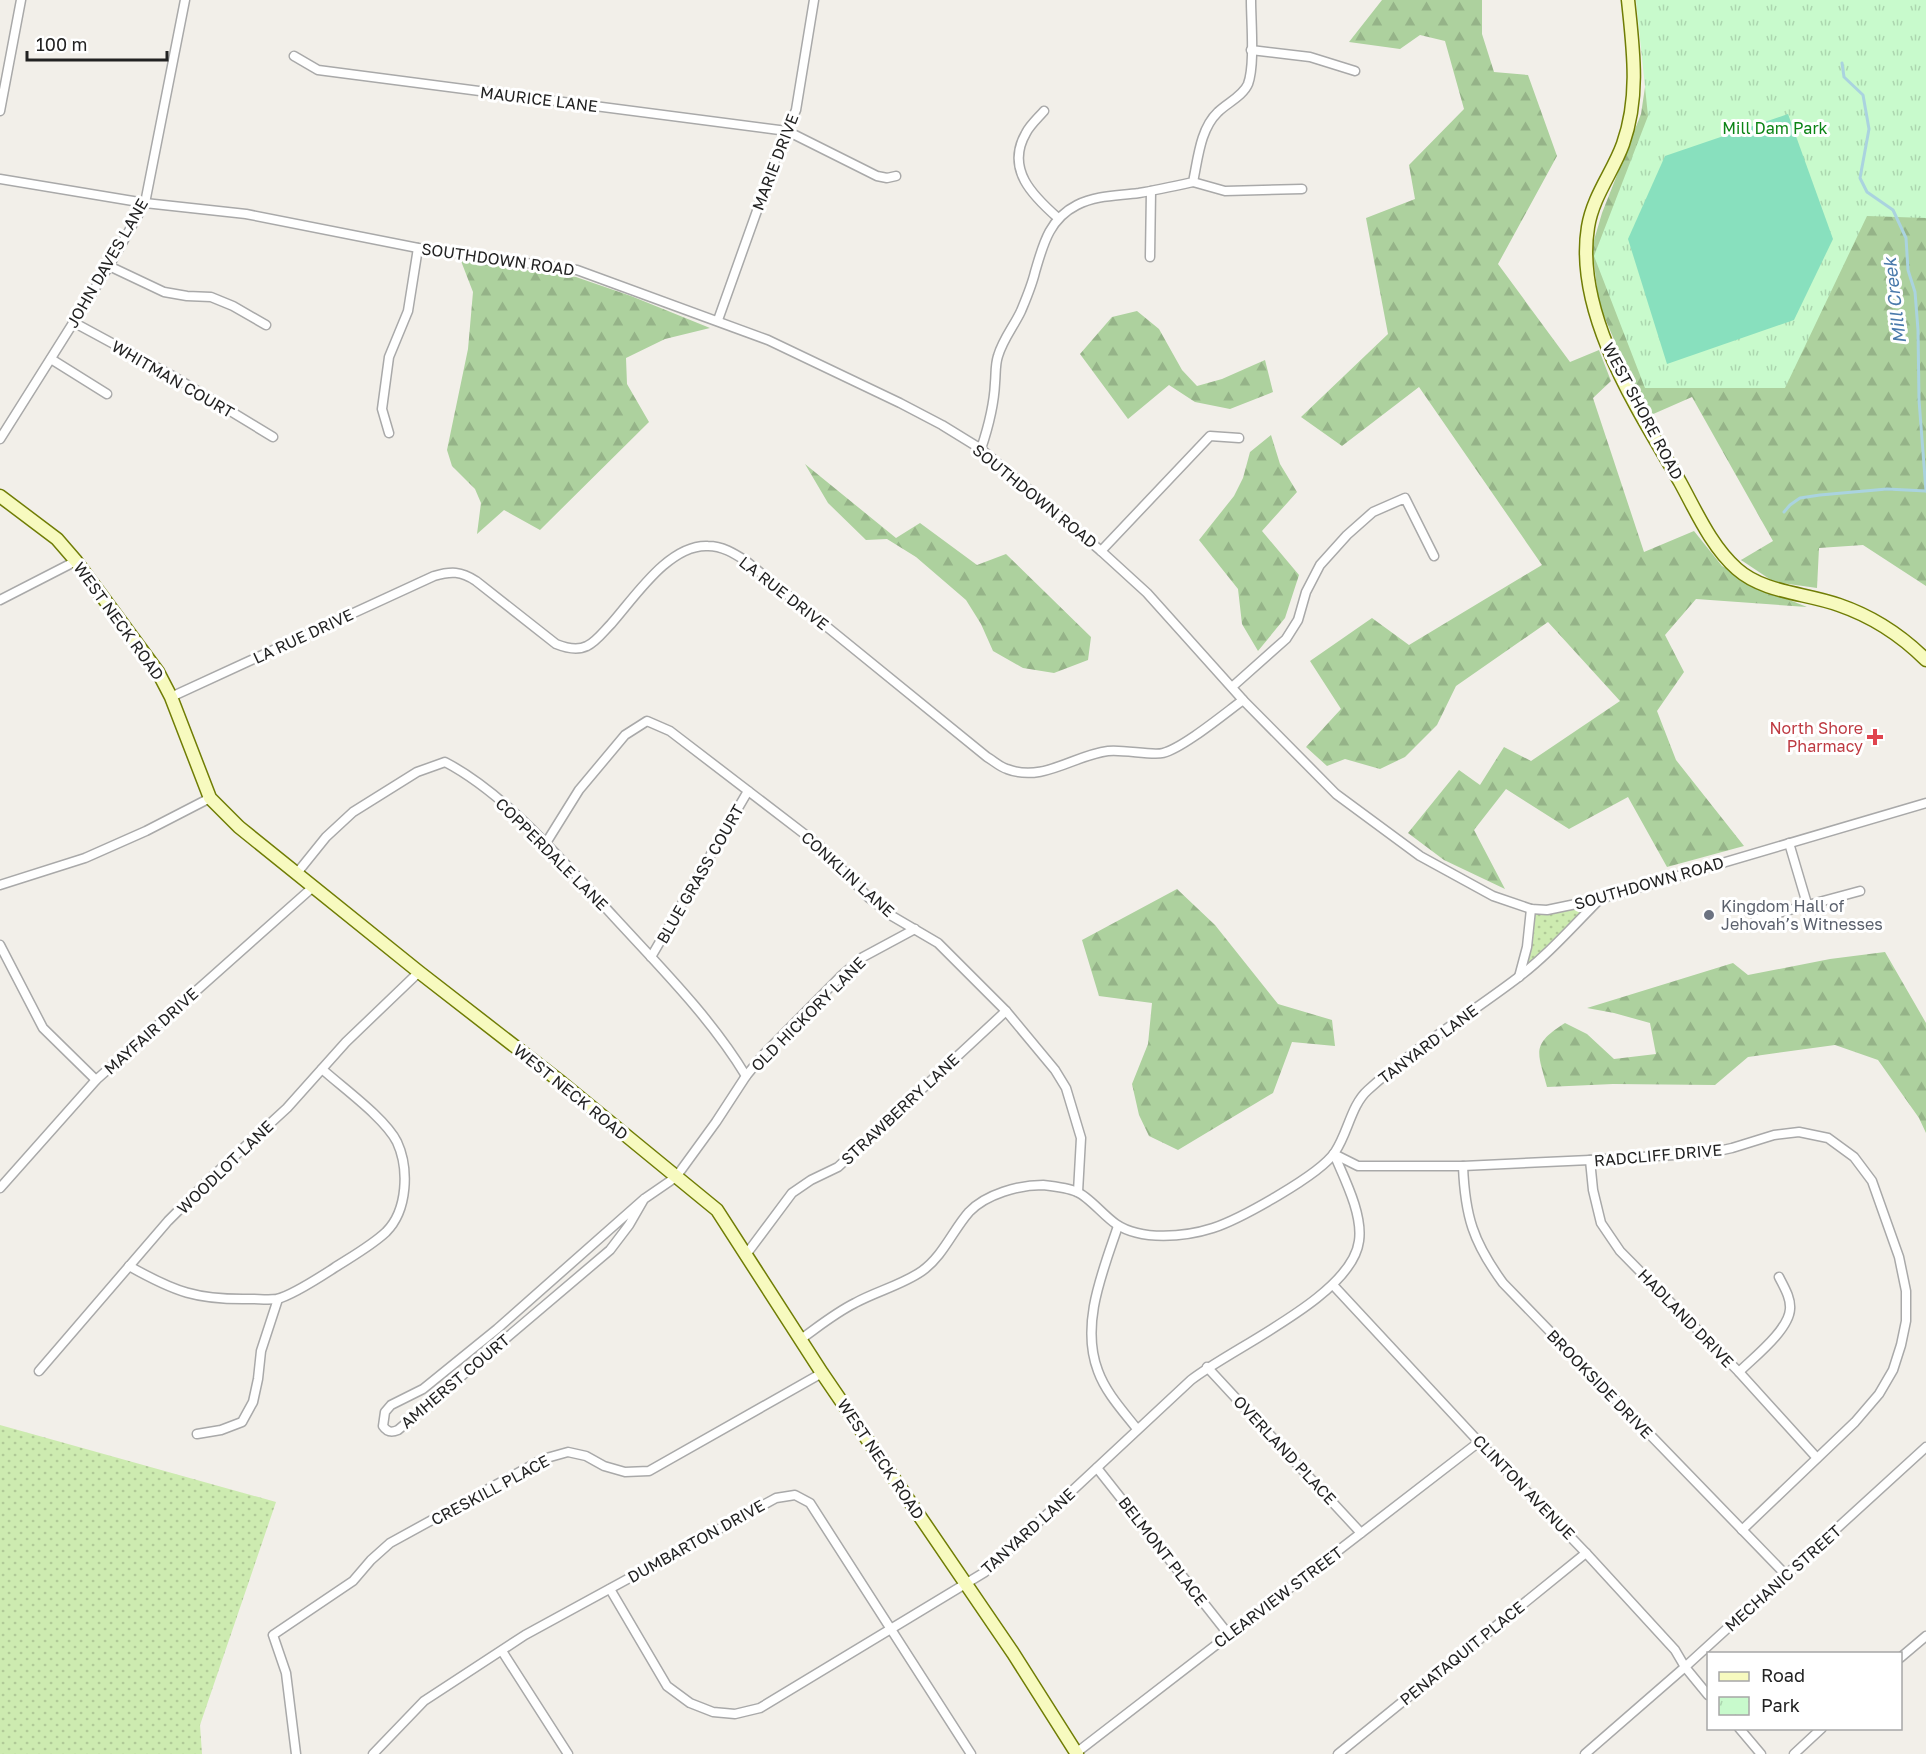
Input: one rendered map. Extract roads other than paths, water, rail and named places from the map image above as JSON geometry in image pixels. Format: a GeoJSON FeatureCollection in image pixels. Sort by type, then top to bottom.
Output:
{"type":"FeatureCollection","features":[{"type":"Feature","properties":{"kind":"street"},"geometry":{"type":"LineString","coordinates":[[0,111],[21,0]]}},
{"type":"Feature","properties":{"kind":"street","name":"JOHN DAVES LANE"},"geometry":{"type":"LineString","coordinates":[[0,439],[109,266],[145,203],[185,0]]}},
{"type":"Feature","properties":{"kind":"street","name":"MARIE DRIVE"},"geometry":{"type":"LineString","coordinates":[[718,320],[796,110],[814,0]]}},
{"type":"Feature","properties":{"kind":"street"},"geometry":{"type":"LineString","coordinates":[[1193,182],[1207,127],[1217,113],[1248,86],[1251,71],[1251,0]]}},
{"type":"Feature","properties":{"kind":"street","name":"WEST SHORE ROAD"},"geometry":{"type":"LineString","coordinates":[[1628,0],[1635,77],[1633,106],[1622,147],[1594,205],[1588,226],[1586,247],[1590,295],[1616,364],[1650,430],[1707,530],[1732,565],[1763,584],[1838,604],[1865,616],[1899,637],[1926,660]]}},
{"type":"Feature","properties":{"kind":"street"},"geometry":{"type":"LineString","coordinates":[[1251,50],[1310,57],[1355,71]]}},
{"type":"Feature","properties":{"kind":"street","name":"MAURICE LANE"},"geometry":{"type":"LineString","coordinates":[[294,56],[318,70],[787,131],[877,176],[887,178],[896,176]]}},
{"type":"Feature","properties":{"kind":"street"},"geometry":{"type":"LineString","coordinates":[[1044,111],[1025,134],[1018,154],[1021,176],[1035,198],[1058,218]]}},
{"type":"Feature","properties":{"kind":"street","name":"SOUTHDOWN ROAD"},"geometry":{"type":"LineString","coordinates":[[0,179],[145,203],[246,214],[418,248],[577,270],[768,340],[900,403],[981,449],[1147,593],[1243,700],[1336,794],[1404,845],[1463,880],[1493,896],[1531,909],[1547,909],[1600,899],[1926,803]]}},
{"type":"Feature","properties":{"kind":"street"},"geometry":{"type":"LineString","coordinates":[[981,449],[990,424],[995,382],[994,371],[998,354],[1020,314],[1035,273],[1040,251],[1058,218],[1075,206],[1095,197],[1151,191],[1193,182],[1225,191],[1302,189]]}},
{"type":"Feature","properties":{"kind":"street"},"geometry":{"type":"LineString","coordinates":[[1150,257],[1151,191]]}},
{"type":"Feature","properties":{"kind":"street"},"geometry":{"type":"LineString","coordinates":[[389,433],[382,409],[389,357],[408,311],[418,248]]}},
{"type":"Feature","properties":{"kind":"street"},"geometry":{"type":"LineString","coordinates":[[109,266],[164,292],[211,297],[233,306],[266,325]]}},
{"type":"Feature","properties":{"kind":"street","name":"WHITMAN COURT"},"geometry":{"type":"LineString","coordinates":[[74,322],[171,375],[273,437]]}},
{"type":"Feature","properties":{"kind":"street"},"geometry":{"type":"LineString","coordinates":[[51,359],[107,394]]}},
{"type":"Feature","properties":{"kind":"street"},"geometry":{"type":"LineString","coordinates":[[1101,551],[1210,436],[1239,438]]}},
{"type":"Feature","properties":{"kind":"street","name":"WEST NECK ROAD"},"geometry":{"type":"LineString","coordinates":[[0,496],[57,539],[159,672],[210,798],[239,827],[419,972],[562,1083],[717,1210],[745,1256],[966,1583],[1076,1753]]}},
{"type":"Feature","properties":{"kind":"street"},"geometry":{"type":"LineString","coordinates":[[1232,687],[1286,639],[1298,620],[1306,592],[1320,566],[1347,535],[1373,512],[1405,498],[1434,556]]}},
{"type":"Feature","properties":{"kind":"street","name":"LA RUE DRIVE"},"geometry":{"type":"LineString","coordinates":[[171,697],[434,576],[450,572],[464,574],[476,581],[556,644],[570,649],[587,647],[600,636],[667,561],[685,550],[708,545],[725,549],[747,561],[987,757],[1006,769],[1026,774],[1047,771],[1092,754],[1109,751],[1134,750],[1161,754],[1179,746],[1243,700]]}},
{"type":"Feature","properties":{"kind":"street"},"geometry":{"type":"LineString","coordinates":[[0,600],[76,561]]}},
{"type":"Feature","properties":{"kind":"street","name":"CONKLIN LANE"},"geometry":{"type":"LineString","coordinates":[[546,843],[579,790],[625,735],[647,721],[670,731],[820,846],[869,898],[892,916],[938,943],[1006,1011],[1055,1070],[1066,1088],[1081,1138],[1078,1192]]}},
{"type":"Feature","properties":{"kind":"street","name":"COPPERDALE LANE"},"geometry":{"type":"LineString","coordinates":[[297,873],[326,837],[353,812],[417,772],[445,762],[465,772],[546,843],[651,957],[722,1040],[746,1076]]}},
{"type":"Feature","properties":{"kind":"street","name":"BLUE GRASS COURT"},"geometry":{"type":"LineString","coordinates":[[651,957],[748,791]]}},
{"type":"Feature","properties":{"kind":"street"},"geometry":{"type":"LineString","coordinates":[[0,885],[85,858],[146,831],[210,798]]}},
{"type":"Feature","properties":{"kind":"street"},"geometry":{"type":"LineString","coordinates":[[1789,843],[1809,904],[1813,924]]}},
{"type":"Feature","properties":{"kind":"street","name":"MAYFAIR DRIVE"},"geometry":{"type":"LineString","coordinates":[[0,1188],[96,1080],[313,887]]}},
{"type":"Feature","properties":{"kind":"street"},"geometry":{"type":"LineString","coordinates":[[1756,919],[1860,891]]}},
{"type":"Feature","properties":{"kind":"street","name":"TANYARD LANE"},"geometry":{"type":"LineString","coordinates":[[1118,1226],[1146,1234],[1174,1236],[1212,1228],[1243,1215],[1278,1195],[1334,1154],[1365,1092],[1405,1058],[1519,977],[1600,899]]}},
{"type":"Feature","properties":{"kind":"street"},"geometry":{"type":"LineString","coordinates":[[1519,977],[1527,948],[1531,909]]}},
{"type":"Feature","properties":{"kind":"street","name":"OLD HICKORY LANE"},"geometry":{"type":"LineString","coordinates":[[676,1178],[746,1076],[764,1054],[863,957],[915,929]]}},
{"type":"Feature","properties":{"kind":"street"},"geometry":{"type":"LineString","coordinates":[[0,945],[43,1028],[96,1080]]}},
{"type":"Feature","properties":{"kind":"street","name":"WOODLOT LANE"},"geometry":{"type":"LineString","coordinates":[[39,1371],[176,1214],[213,1176],[287,1108],[346,1042],[419,972]]}},
{"type":"Feature","properties":{"kind":"street","name":"STRAWBERRY LANE"},"geometry":{"type":"LineString","coordinates":[[745,1256],[792,1193],[811,1180],[838,1167],[1006,1011]]}},
{"type":"Feature","properties":{"kind":"street"},"geometry":{"type":"LineString","coordinates":[[129,1266],[162,1284],[190,1295],[221,1299],[278,1299],[315,1281],[387,1231],[400,1208],[405,1187],[404,1161],[396,1140],[384,1124],[322,1069]]}},
{"type":"Feature","properties":{"kind":"street","name":"RADCLIFF DRIVE"},"geometry":{"type":"LineString","coordinates":[[1334,1154],[1358,1166],[1463,1166],[1590,1160],[1709,1152],[1732,1148],[1774,1135],[1798,1132],[1828,1138],[1854,1157],[1872,1181],[1899,1257],[1906,1291],[1906,1321],[1901,1345],[1893,1370],[1879,1394],[1855,1422],[1743,1530]]}},
{"type":"Feature","properties":{"kind":"street","name":"TANYARD LANE"},"geometry":{"type":"LineString","coordinates":[[610,1589],[667,1686],[690,1703],[713,1712],[735,1714],[760,1708],[985,1572],[1137,1429],[1207,1367],[1289,1318],[1333,1285],[1353,1262],[1359,1240],[1358,1222],[1353,1203],[1334,1154]]}},
{"type":"Feature","properties":{"kind":"street","name":"HADLAND DRIVE"},"geometry":{"type":"LineString","coordinates":[[1590,1160],[1593,1190],[1601,1223],[1620,1251],[1738,1372],[1817,1458]]}},
{"type":"Feature","properties":{"kind":"street","name":"BROOKSIDE DRIVE"},"geometry":{"type":"LineString","coordinates":[[1463,1166],[1465,1198],[1473,1229],[1485,1257],[1503,1282],[1786,1575]]}},
{"type":"Feature","properties":{"kind":"street","name":"AMHERST COURT"},"geometry":{"type":"LineString","coordinates":[[644,1199],[629,1225],[610,1250],[398,1430],[390,1432],[382,1426],[385,1412],[391,1404],[423,1389],[644,1199],[676,1178]]}},
{"type":"Feature","properties":{"kind":"street"},"geometry":{"type":"LineString","coordinates":[[801,1340],[854,1303],[905,1282],[925,1269],[971,1210],[993,1196],[1019,1187],[1044,1185],[1078,1192],[1118,1226],[1095,1304],[1091,1345],[1098,1371],[1110,1395],[1137,1429]]}},
{"type":"Feature","properties":{"kind":"street"},"geometry":{"type":"LineString","coordinates":[[1738,1372],[1766,1346],[1788,1318],[1790,1304],[1779,1277]]}},
{"type":"Feature","properties":{"kind":"street","name":"CLINTON AVENUE"},"geometry":{"type":"LineString","coordinates":[[1333,1285],[1479,1442],[1587,1553],[1675,1650],[1685,1667],[1707,1694]]}},
{"type":"Feature","properties":{"kind":"street"},"geometry":{"type":"LineString","coordinates":[[197,1434],[221,1430],[242,1422],[253,1402],[261,1351],[278,1299]]}},
{"type":"Feature","properties":{"kind":"street","name":"OVERLAND PLACE"},"geometry":{"type":"LineString","coordinates":[[1207,1367],[1361,1533]]}},
{"type":"Feature","properties":{"kind":"street","name":"CRESKILL PLACE"},"geometry":{"type":"LineString","coordinates":[[296,1754],[286,1673],[273,1635],[353,1581],[370,1560],[390,1543],[543,1459],[568,1452],[586,1456],[604,1466],[625,1472],[649,1471],[822,1372]]}},
{"type":"Feature","properties":{"kind":"street","name":"CLEARVIEW STREET"},"geometry":{"type":"LineString","coordinates":[[1076,1753],[1479,1442]]}},
{"type":"Feature","properties":{"kind":"street","name":"MECHANIC STREET"},"geometry":{"type":"LineString","coordinates":[[1585,1754],[1685,1667],[1926,1447]]}},
{"type":"Feature","properties":{"kind":"street","name":"BELMONT PLACE"},"geometry":{"type":"LineString","coordinates":[[1097,1468],[1229,1635]]}},
{"type":"Feature","properties":{"kind":"street","name":"DUMBARTON DRIVE"},"geometry":{"type":"LineString","coordinates":[[373,1754],[424,1701],[525,1635],[776,1498],[795,1495],[810,1503],[971,1754]]}},
{"type":"Feature","properties":{"kind":"street","name":"PENATAQUIT PLACE"},"geometry":{"type":"LineString","coordinates":[[1338,1754],[1587,1553]]}},
{"type":"Feature","properties":{"kind":"street"},"geometry":{"type":"LineString","coordinates":[[1902,1656],[1926,1636]]}},
{"type":"Feature","properties":{"kind":"street"},"geometry":{"type":"LineString","coordinates":[[502,1651],[568,1754]]}},
{"type":"Feature","properties":{"kind":"street"},"geometry":{"type":"LineString","coordinates":[[1741,1730],[1761,1754]]}},
{"type":"Feature","properties":{"kind":"street"},"geometry":{"type":"LineString","coordinates":[[1794,1754],[1820,1730]]}},
{"type":"Feature","properties":{"kind":"waterway","name":"Mill Creek"},"geometry":{"type":"LineString","coordinates":[[1842,63],[1844,77],[1863,95],[1869,129],[1860,178],[1867,192],[1893,210],[1906,238],[1908,270],[1915,292],[1919,400],[1926,491]]}},
{"type":"Feature","properties":{"kind":"waterway","name":"Mill Creek"},"geometry":{"type":"LineString","coordinates":[[1784,512],[1800,498],[1820,495],[1887,489],[1926,491]]}},
{"type":"Feature","properties":{"kind":"place","name":"North Shore Pharmacy"},"geometry":{"type":"Point","coordinates":[1875,737]}},
{"type":"Feature","properties":{"kind":"place","name":"Kingdom Hall of Jehovah’s Witnesses"},"geometry":{"type":"Point","coordinates":[1709,915]}},
{"type":"Feature","properties":{"kind":"park label","name":"Mill Dam Park"},"geometry":{"type":"Point","coordinates":[1775,128]}}]}
